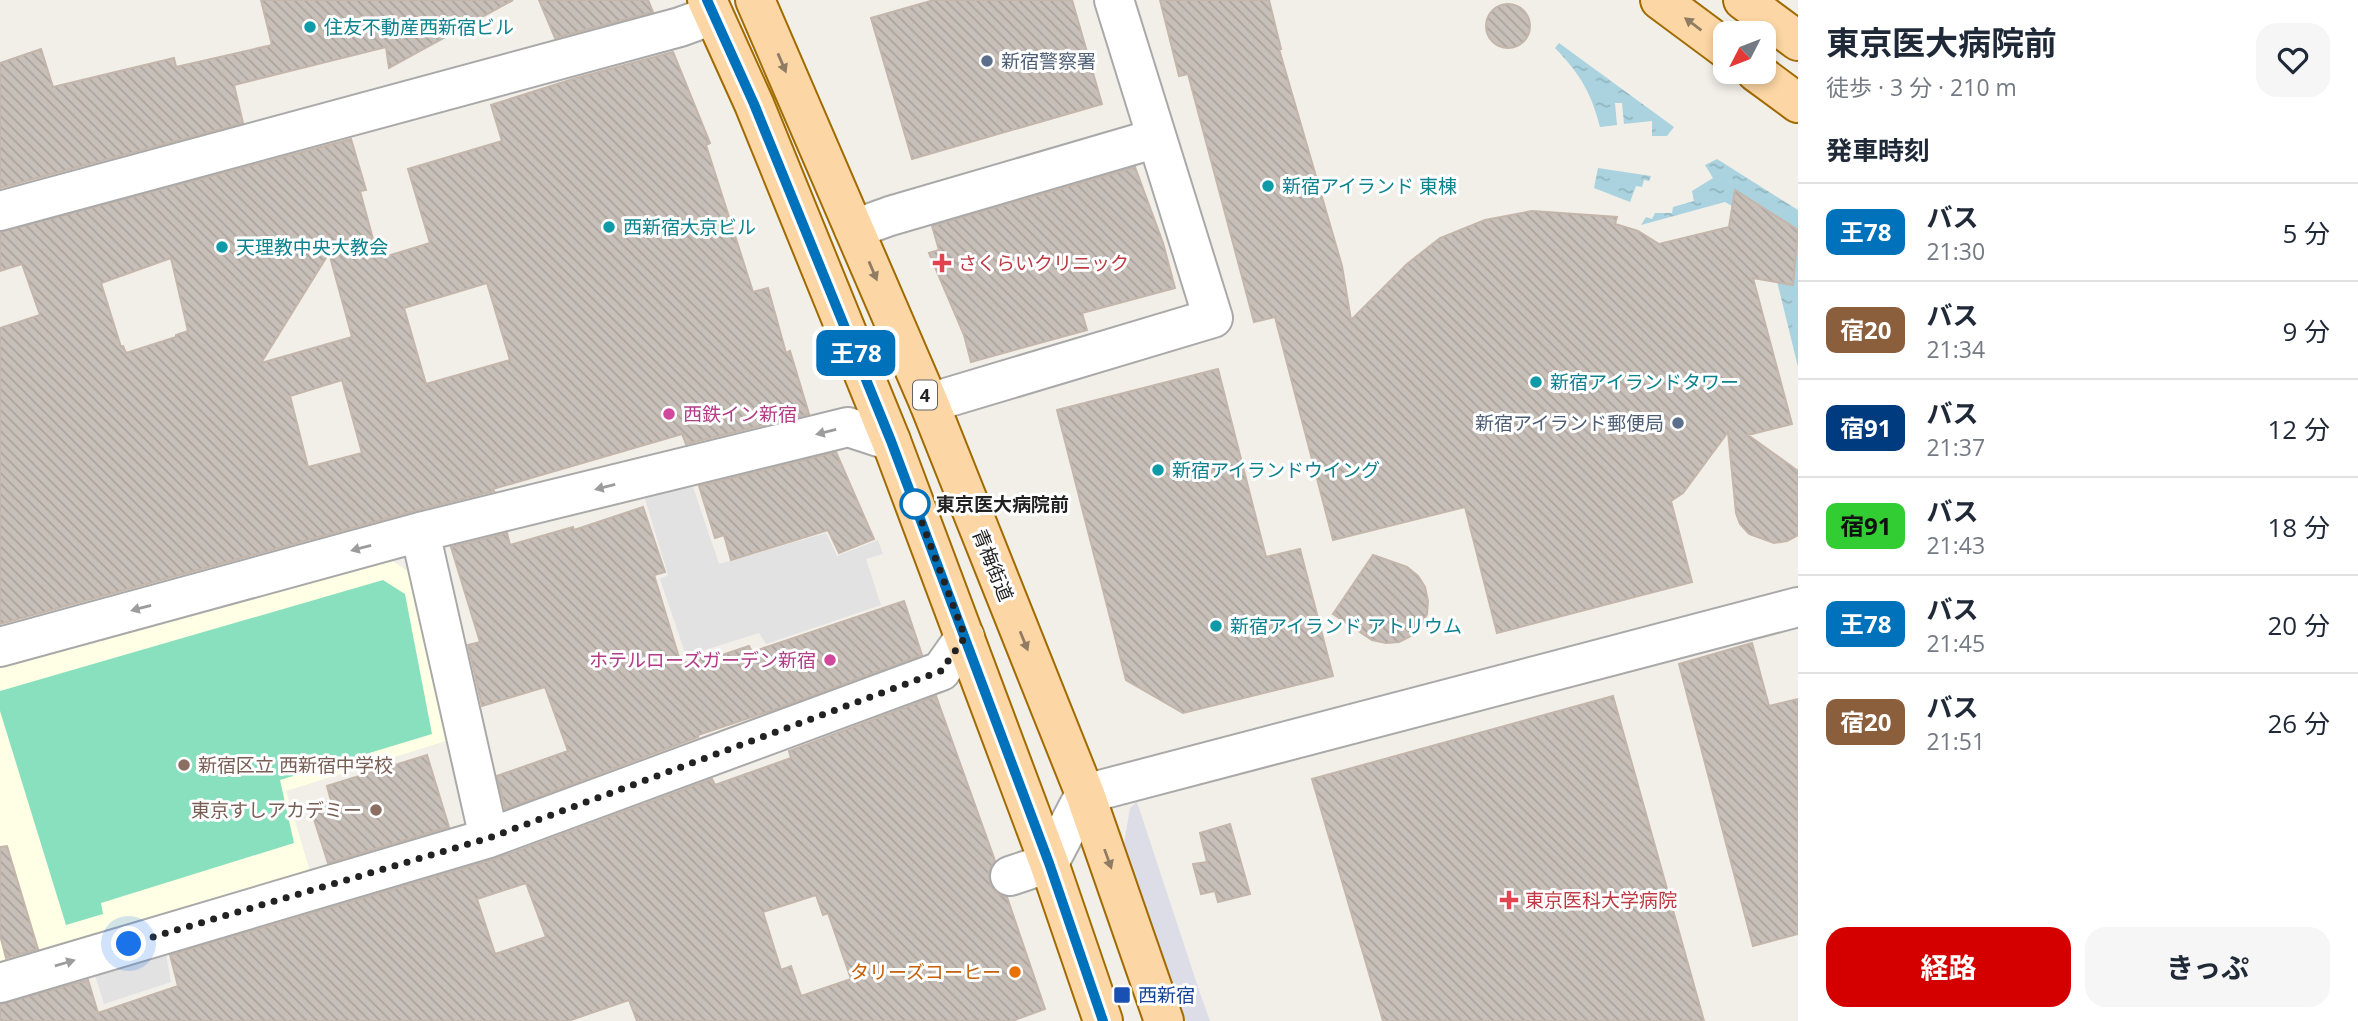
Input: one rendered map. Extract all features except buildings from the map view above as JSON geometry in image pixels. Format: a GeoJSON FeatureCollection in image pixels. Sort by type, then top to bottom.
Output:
{"type":"FeatureCollection","features":[{"type":"Feature","properties":{"kind":"main road","name":"青梅街道"},"geometry":{"type":"LineString","coordinates":[[755,0],[929,403],[1085,794],[1164,1021]]}},
{"type":"Feature","properties":{"kind":"main road"},"geometry":{"type":"LineString","coordinates":[[1660,0],[1713,39]]}},
{"type":"Feature","properties":{"kind":"main road"},"geometry":{"type":"LineString","coordinates":[[1743,0],[1798,41]]}},
{"type":"Feature","properties":{"kind":"main road"},"geometry":{"type":"LineString","coordinates":[[706,8],[754,104],[891,441],[1049,863],[1102,1021]]}},
{"type":"Feature","properties":{"kind":"main road"},"geometry":{"type":"LineString","coordinates":[[1772,84],[1798,103]]}},
{"type":"Feature","properties":{"kind":"street"},"geometry":{"type":"LineString","coordinates":[[929,403],[1213,318],[1114,0]]}},
{"type":"Feature","properties":{"kind":"street"},"geometry":{"type":"LineString","coordinates":[[0,211],[706,8]]}},
{"type":"Feature","properties":{"kind":"street"},"geometry":{"type":"LineString","coordinates":[[855,229],[890,216],[1157,138]]}},
{"type":"Feature","properties":{"kind":"street"},"geometry":{"type":"LineString","coordinates":[[0,647],[420,532],[848,427],[891,441]]}},
{"type":"Feature","properties":{"kind":"street"},"geometry":{"type":"LineString","coordinates":[[420,532],[489,838]]}},
{"type":"Feature","properties":{"kind":"street"},"geometry":{"type":"LineString","coordinates":[[1010,876],[1049,863],[1085,794],[1798,607]]}},
{"type":"Feature","properties":{"kind":"street"},"geometry":{"type":"LineString","coordinates":[[0,983],[489,838],[941,671],[965,637]]}},
{"type":"Feature","properties":{"kind":"shaded area"},"geometry":{"type":"Polygon","coordinates":[[[691,481],[719,564],[826,533],[837,556],[878,540],[883,554],[866,559],[881,605],[766,644],[759,633],[686,656],[660,579],[668,575],[645,499],[691,481]]]}},
{"type":"Feature","properties":{"kind":"shaded area","name":"新宿区立 西新宿中学校"},"geometry":{"type":"Polygon","coordinates":[[[391,560],[411,573],[452,739],[286,791],[311,875],[0,965],[0,666],[391,560]]]}},
{"type":"Feature","properties":{"kind":"shaded area"},"geometry":{"type":"Polygon","coordinates":[[[1137,802],[1210,1021],[1186,1021],[1124,844],[1130,808],[1137,802]]]}},
{"type":"Feature","properties":{"kind":"shaded area"},"geometry":{"type":"Polygon","coordinates":[[[165,949],[171,982],[104,1004],[93,969],[165,949]]]}},
{"type":"Feature","properties":{"kind":"green space","name":"新宿区立 西新宿中学校"},"geometry":{"type":"Polygon","coordinates":[[[383,580],[405,594],[432,734],[280,780],[294,843],[101,903],[103,914],[66,925],[0,711],[0,691],[383,580]]]}},
{"type":"Feature","properties":{"kind":"water"},"geometry":{"type":"Polygon","coordinates":[[[1559,43],[1674,127],[1667,136],[1652,136],[1652,121],[1624,124],[1622,103],[1615,103],[1617,125],[1600,127],[1583,84],[1555,48],[1559,43]]]}},
{"type":"Feature","properties":{"kind":"water"},"geometry":{"type":"Polygon","coordinates":[[[1717,159],[1798,210],[1798,367],[1763,224],[1725,202],[1641,225],[1646,217],[1652,219],[1655,213],[1672,213],[1673,207],[1694,201],[1692,191],[1713,178],[1705,165],[1717,159]]]}},
{"type":"Feature","properties":{"kind":"water"},"geometry":{"type":"Polygon","coordinates":[[[1598,168],[1651,176],[1649,181],[1644,180],[1642,187],[1636,186],[1630,202],[1594,188],[1598,168]]]}},
{"type":"Feature","properties":{"kind":"bus line","name":"王78"},"geometry":{"type":"LineString","coordinates":[[707,0],[754,104],[891,441],[1000,728],[1103,1021]]}},
{"type":"Feature","properties":{"kind":"place","name":"住友不動産西新宿ビル"},"geometry":{"type":"Point","coordinates":[310,27]}},
{"type":"Feature","properties":{"kind":"place","name":"新宿警察署"},"geometry":{"type":"Point","coordinates":[987,61]}},
{"type":"Feature","properties":{"kind":"place","name":"新宿アイランド 東棟"},"geometry":{"type":"Point","coordinates":[1268,186]}},
{"type":"Feature","properties":{"kind":"place","name":"西新宿大京ビル"},"geometry":{"type":"Point","coordinates":[609,227]}},
{"type":"Feature","properties":{"kind":"place","name":"天理教中央大教会"},"geometry":{"type":"Point","coordinates":[222,247]}},
{"type":"Feature","properties":{"kind":"place","name":"さくらいクリニック"},"geometry":{"type":"Point","coordinates":[942,263]}},
{"type":"Feature","properties":{"kind":"place","name":"新宿アイランドタワー"},"geometry":{"type":"Point","coordinates":[1536,382]}},
{"type":"Feature","properties":{"kind":"place","name":"西鉄イン新宿"},"geometry":{"type":"Point","coordinates":[669,414]}},
{"type":"Feature","properties":{"kind":"place","name":"新宿アイランド郵便局"},"geometry":{"type":"Point","coordinates":[1678,423]}},
{"type":"Feature","properties":{"kind":"place","name":"新宿アイランドウイング"},"geometry":{"type":"Point","coordinates":[1158,470]}},
{"type":"Feature","properties":{"kind":"place","name":"東京医大病院前"},"geometry":{"type":"Point","coordinates":[915,504]}},
{"type":"Feature","properties":{"kind":"place","name":"新宿アイランド アトリウム"},"geometry":{"type":"Point","coordinates":[1216,626]}},
{"type":"Feature","properties":{"kind":"place","name":"ホテルローズガーデン新宿"},"geometry":{"type":"Point","coordinates":[830,660]}},
{"type":"Feature","properties":{"kind":"place","name":"新宿区立 西新宿中学校"},"geometry":{"type":"Point","coordinates":[184,765]}},
{"type":"Feature","properties":{"kind":"place","name":"東京すしアカデミー"},"geometry":{"type":"Point","coordinates":[376,810]}},
{"type":"Feature","properties":{"kind":"place","name":"東京医科大学病院"},"geometry":{"type":"Point","coordinates":[1509,900]}},
{"type":"Feature","properties":{"kind":"place","name":"タリーズコーヒー"},"geometry":{"type":"Point","coordinates":[1015,972]}},
{"type":"Feature","properties":{"kind":"place","name":"西新宿"},"geometry":{"type":"Point","coordinates":[1122,995]}},
{"type":"Feature","properties":{"kind":"route"},"geometry":{"type":"LineString","coordinates":[[129,944],[489,838],[941,671],[965,637],[915,504]]}}]}
